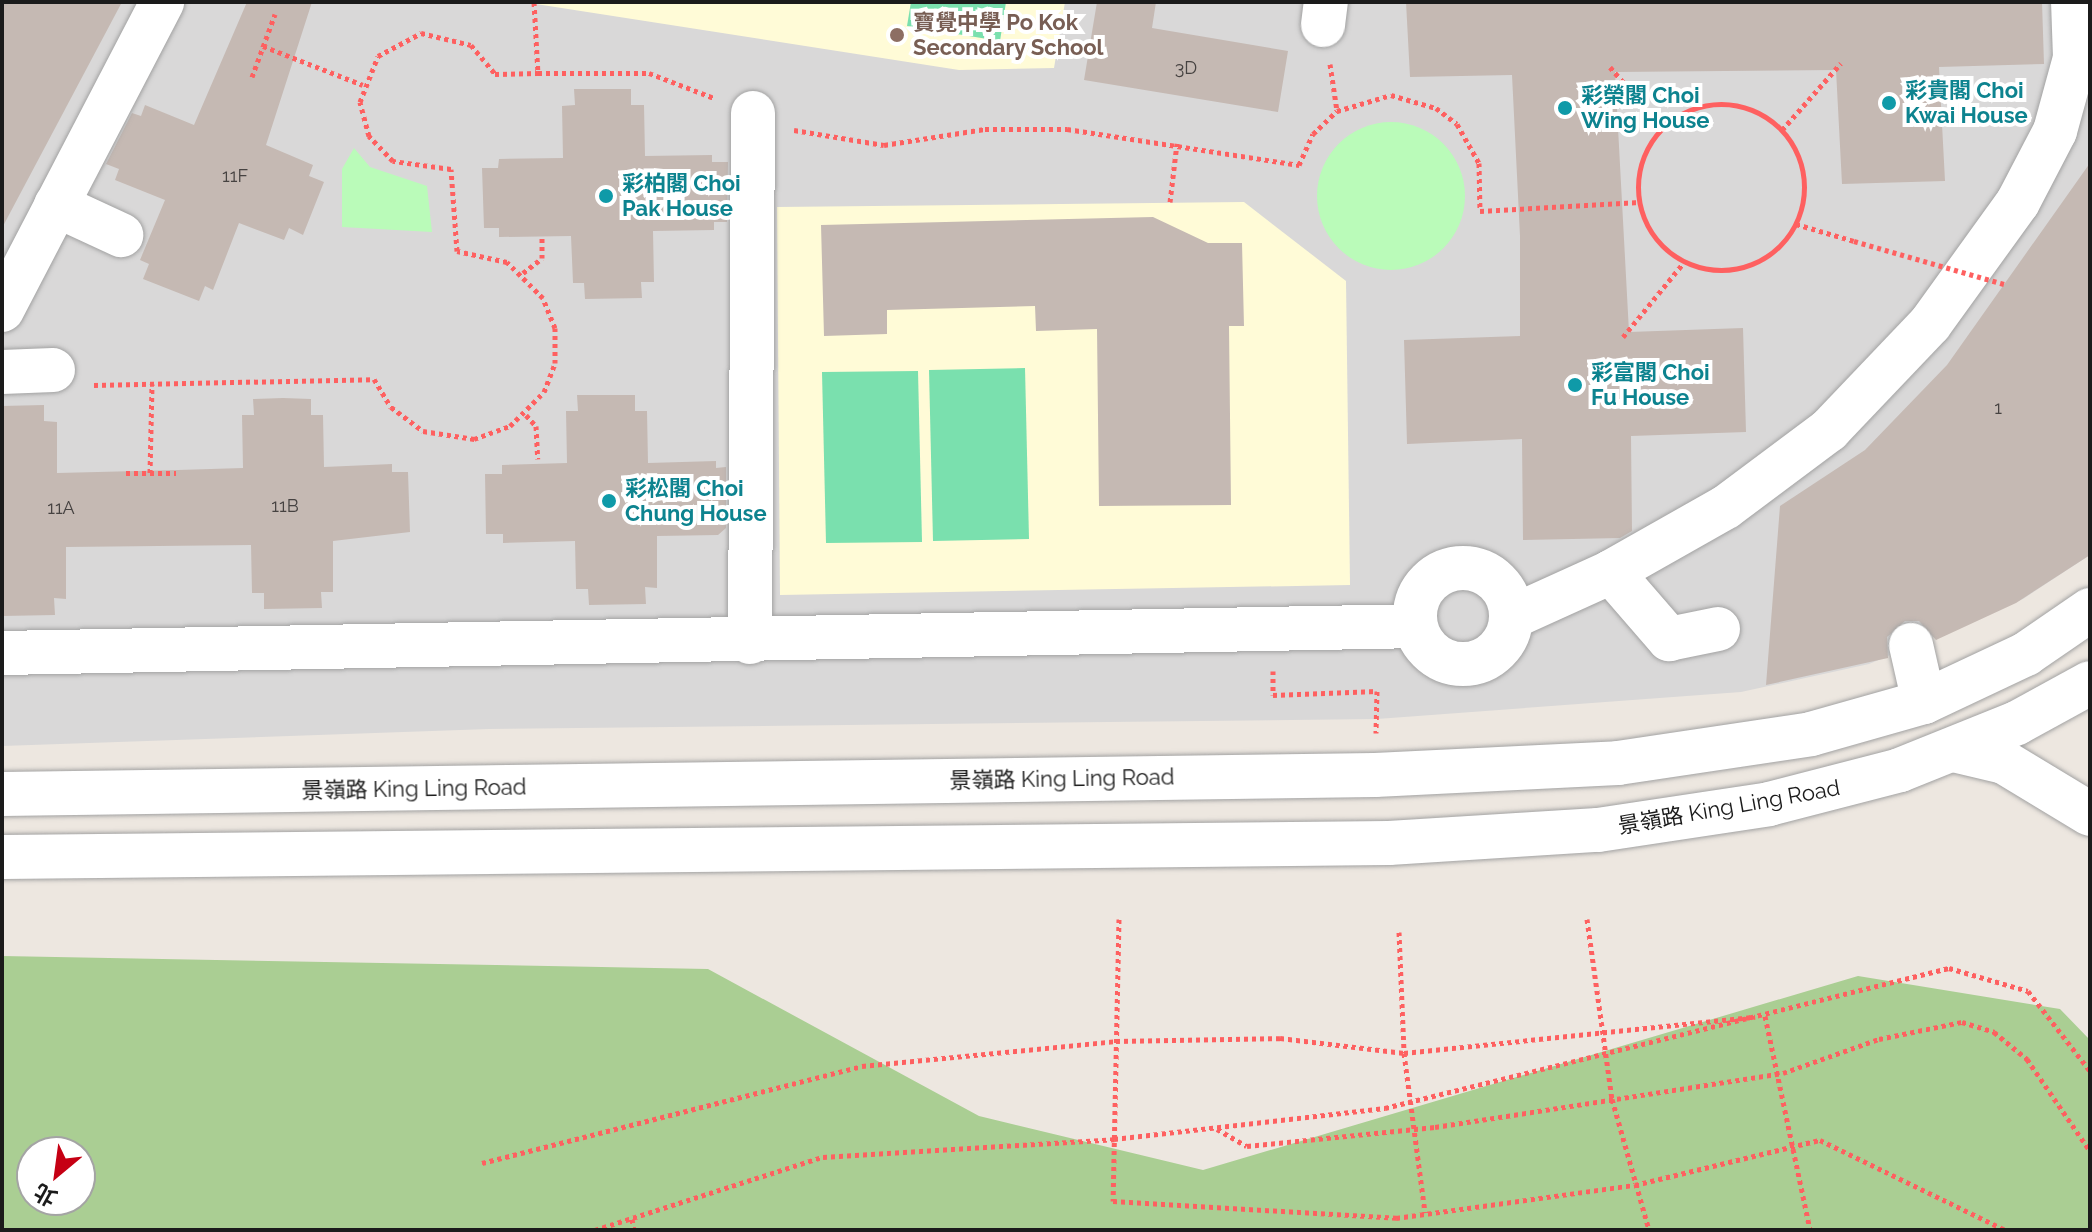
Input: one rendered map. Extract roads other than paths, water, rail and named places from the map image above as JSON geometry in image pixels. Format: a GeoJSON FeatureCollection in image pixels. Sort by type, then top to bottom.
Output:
{"type":"FeatureCollection","features":[{"type":"Feature","properties":{"kind":"street"},"geometry":{"type":"LineString","coordinates":[[2,310],[162,2]]}},
{"type":"Feature","properties":{"kind":"street"},"geometry":{"type":"LineString","coordinates":[[1512,617],[1501,586],[1458,568],[1420,594],[1415,626],[1431,652],[1460,665],[1490,657],[1512,617],[1611,572],[1726,507],[1829,430],[1930,324],[2018,202],[2055,131],[2075,58],[2073,2]]}},
{"type":"Feature","properties":{"kind":"street"},"geometry":{"type":"LineString","coordinates":[[750,642],[753,113]]}},
{"type":"Feature","properties":{"kind":"street"},"geometry":{"type":"LineString","coordinates":[[56,205],[121,235]]}},
{"type":"Feature","properties":{"kind":"street"},"geometry":{"type":"LineString","coordinates":[[2,372],[72,371]]}},
{"type":"Feature","properties":{"kind":"street"},"geometry":{"type":"LineString","coordinates":[[1611,572],[1669,639],[1718,629]]}},
{"type":"Feature","properties":{"kind":"street","name":"景嶺路 King Ling Road"},"geometry":{"type":"LineString","coordinates":[[2,794],[1375,775],[1588,765],[1811,734],[1924,702],[2026,654],[2090,610]]}},
{"type":"Feature","properties":{"kind":"street"},"geometry":{"type":"LineString","coordinates":[[2,653],[750,642],[1415,626]]}},
{"type":"Feature","properties":{"kind":"street"},"geometry":{"type":"LineString","coordinates":[[1911,645],[1924,702]]}},
{"type":"Feature","properties":{"kind":"street","name":"景嶺路 King Ling Road"},"geometry":{"type":"LineString","coordinates":[[2,857],[1494,838],[1769,804],[1954,750],[2090,683]]}},
{"type":"Feature","properties":{"kind":"street"},"geometry":{"type":"LineString","coordinates":[[1954,750],[2004,762],[2090,814]]}},
{"type":"Feature","properties":{"kind":"place","name":"寶覺中學 Po Kok Secondary School"},"geometry":{"type":"Point","coordinates":[897,35]}},
{"type":"Feature","properties":{"kind":"place","name":"彩貴閣 Choi Kwai House"},"geometry":{"type":"Point","coordinates":[1889,103]}},
{"type":"Feature","properties":{"kind":"place","name":"彩榮閣 Choi Wing House"},"geometry":{"type":"Point","coordinates":[1565,108]}},
{"type":"Feature","properties":{"kind":"place","name":"彩柏閣 Choi Pak House"},"geometry":{"type":"Point","coordinates":[606,196]}},
{"type":"Feature","properties":{"kind":"place","name":"彩富閣 Choi Fu House"},"geometry":{"type":"Point","coordinates":[1575,385]}},
{"type":"Feature","properties":{"kind":"place","name":"彩松閣 Choi Chung House"},"geometry":{"type":"Point","coordinates":[609,501]}}]}
